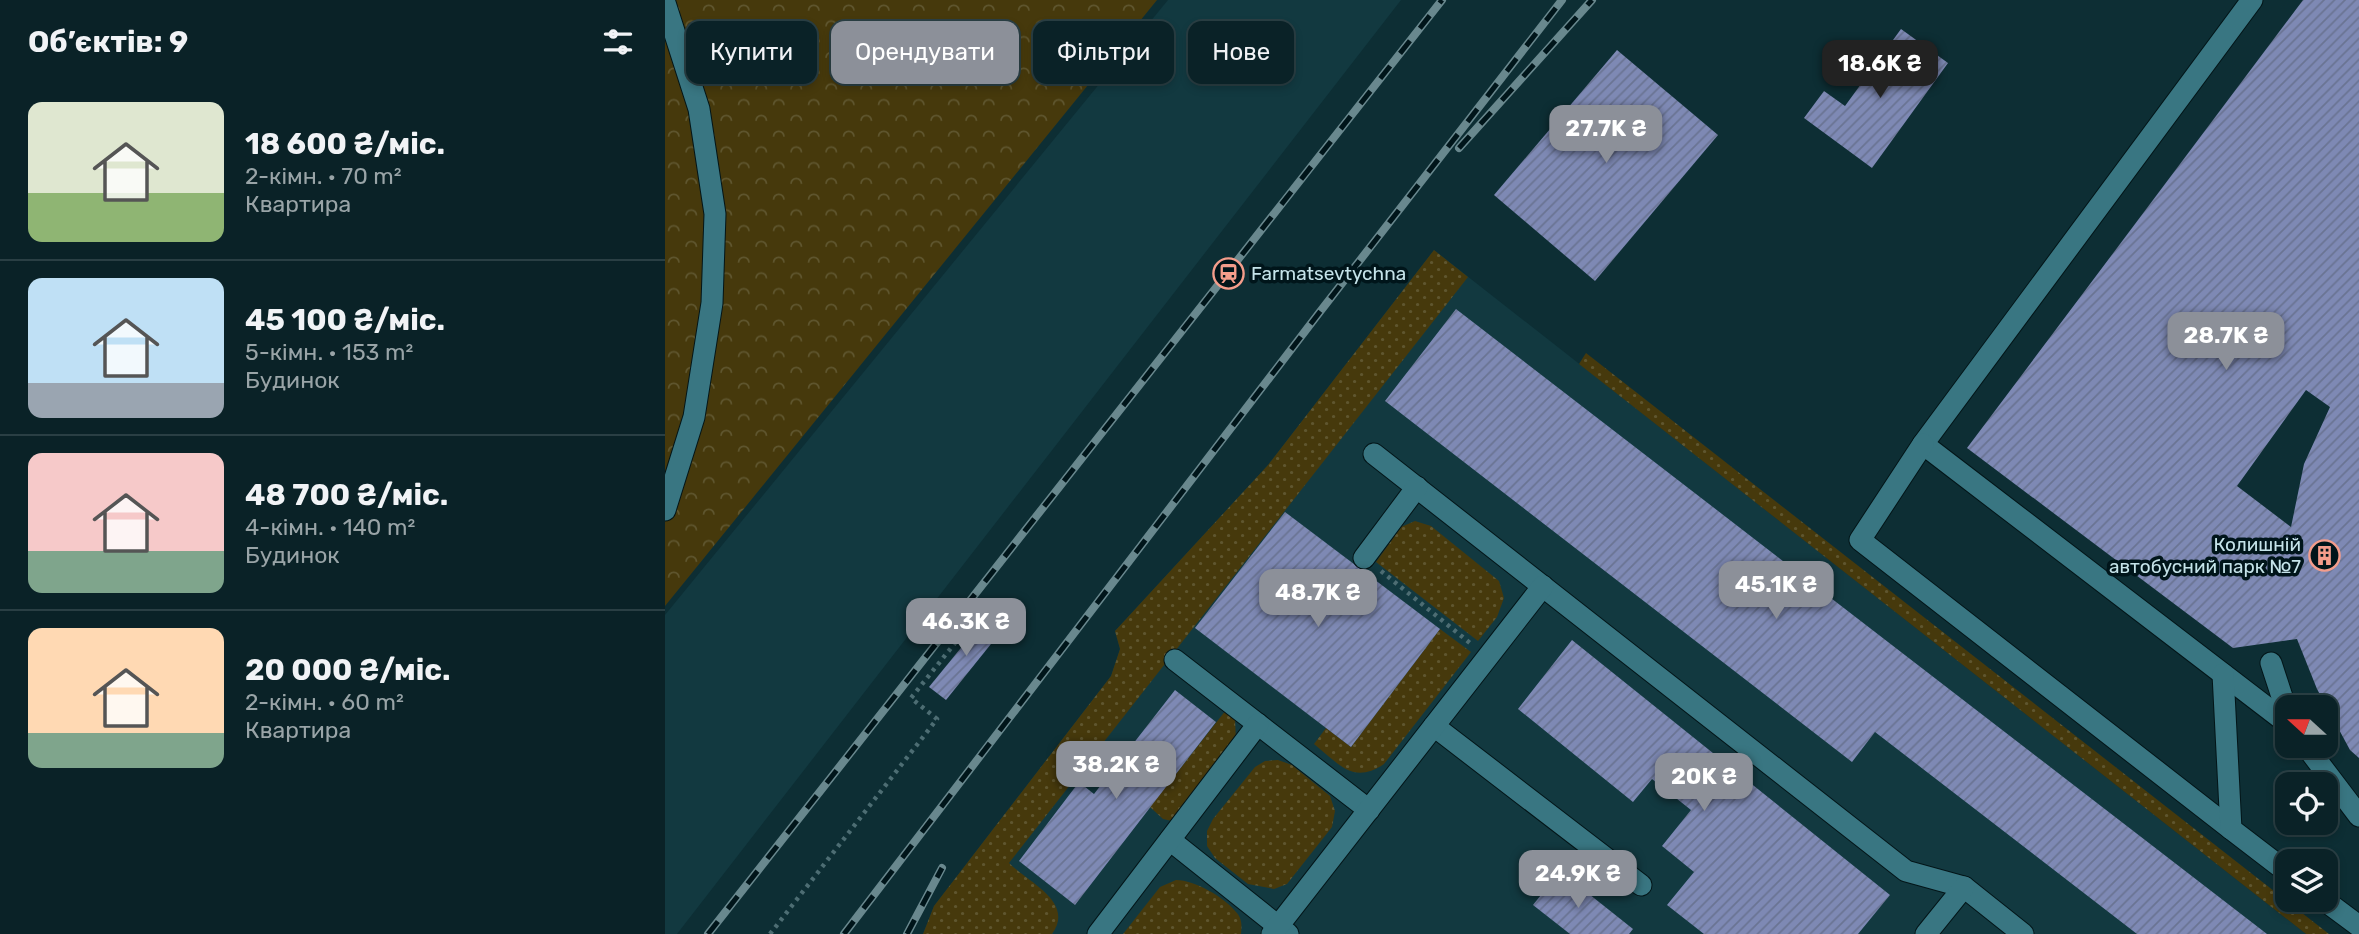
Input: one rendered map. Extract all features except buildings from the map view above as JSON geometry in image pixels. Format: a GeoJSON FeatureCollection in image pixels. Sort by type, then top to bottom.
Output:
{"type":"FeatureCollection","features":[{"type":"Feature","properties":{"kind":"lane"},"geometry":{"type":"LineString","coordinates":[[2252,0],[1923,444],[1860,540],[2275,863]]}},
{"type":"Feature","properties":{"kind":"lane"},"geometry":{"type":"LineString","coordinates":[[665,3],[699,109],[715,214],[712,303],[694,417],[665,510]]}},
{"type":"Feature","properties":{"kind":"lane"},"geometry":{"type":"LineString","coordinates":[[1923,444],[2275,714]]}},
{"type":"Feature","properties":{"kind":"lane"},"geometry":{"type":"LineString","coordinates":[[1374,454],[1906,871],[1964,887],[2024,934]]}},
{"type":"Feature","properties":{"kind":"lane"},"geometry":{"type":"LineString","coordinates":[[1364,558],[1417,487]]}},
{"type":"Feature","properties":{"kind":"lane"},"geometry":{"type":"LineString","coordinates":[[1170,840],[1279,931],[1543,586]]}},
{"type":"Feature","properties":{"kind":"lane"},"geometry":{"type":"LineString","coordinates":[[1175,660],[1369,810]]}},
{"type":"Feature","properties":{"kind":"lane"},"geometry":{"type":"LineString","coordinates":[[2271,663],[2281,695]]}},
{"type":"Feature","properties":{"kind":"lane"},"geometry":{"type":"LineString","coordinates":[[2223,674],[2231,829]]}},
{"type":"Feature","properties":{"kind":"lane"},"geometry":{"type":"LineString","coordinates":[[1098,934],[1258,724]]}},
{"type":"Feature","properties":{"kind":"lane"},"geometry":{"type":"LineString","coordinates":[[1434,726],[1641,885]]}},
{"type":"Feature","properties":{"kind":"lane"},"geometry":{"type":"LineString","coordinates":[[2315,758],[2359,816]]}},
{"type":"Feature","properties":{"kind":"lane"},"geometry":{"type":"LineString","coordinates":[[1926,934],[1964,887]]}},
{"type":"Feature","properties":{"kind":"lane"},"geometry":{"type":"LineString","coordinates":[[2338,910],[2359,926]]}},
{"type":"Feature","properties":{"kind":"path"},"geometry":{"type":"LineString","coordinates":[[1364,558],[1488,657]]}},
{"type":"Feature","properties":{"kind":"path"},"geometry":{"type":"LineString","coordinates":[[770,934],[937,719],[911,698],[987,603]]}},
{"type":"Feature","properties":{"kind":"shaded area"},"geometry":{"type":"Polygon","coordinates":[[[1168,0],[1401,0],[677,934],[665,934],[665,615],[1099,84],[1174,84],[1174,21],[1151,21],[1168,0]]]}},
{"type":"Feature","properties":{"kind":"shaded area"},"geometry":{"type":"Polygon","coordinates":[[[1434,250],[2306,934],[923,934],[934,906],[1111,676],[1120,649],[1115,631],[1268,465],[1434,250]]]}},
{"type":"Feature","properties":{"kind":"green space"},"geometry":{"type":"Polygon","coordinates":[[[665,0],[1157,0],[1140,21],[1033,21],[1033,84],[1089,84],[665,606],[665,0]]]}},
{"type":"Feature","properties":{"kind":"green space"},"geometry":{"type":"Polygon","coordinates":[[[1434,250],[1468,277],[1009,863],[1054,903],[1058,912],[1058,923],[1052,934],[923,934],[934,906],[1111,676],[1120,649],[1115,631],[1268,465],[1434,250]]]}},
{"type":"Feature","properties":{"kind":"green space"},"geometry":{"type":"Polygon","coordinates":[[[1586,353],[2275,892],[2275,910],[1579,364],[1586,353]]]}},
{"type":"Feature","properties":{"kind":"green space"},"geometry":{"type":"Polygon","coordinates":[[[1415,521],[1431,526],[1499,581],[1504,598],[1497,617],[1478,641],[1376,562],[1401,527],[1415,521]]]}},
{"type":"Feature","properties":{"kind":"green space"},"geometry":{"type":"Polygon","coordinates":[[[1440,629],[1471,652],[1384,764],[1363,773],[1355,772],[1339,765],[1314,744],[1326,728],[1351,747],[1440,629]]]}},
{"type":"Feature","properties":{"kind":"green space"},"geometry":{"type":"Polygon","coordinates":[[[1226,710],[1235,719],[1236,741],[1172,821],[1163,819],[1150,807],[1226,710]]]}},
{"type":"Feature","properties":{"kind":"green space"},"geometry":{"type":"Polygon","coordinates":[[[1278,760],[1292,765],[1330,796],[1335,811],[1332,827],[1287,884],[1274,889],[1248,884],[1215,858],[1207,846],[1207,831],[1213,819],[1255,767],[1265,761],[1278,760]]]}},
{"type":"Feature","properties":{"kind":"green space"},"geometry":{"type":"Polygon","coordinates":[[[1176,880],[1209,890],[1231,906],[1239,917],[1241,934],[1123,934],[1160,887],[1176,880]]]}},
{"type":"Feature","properties":{"kind":"green space"},"geometry":{"type":"Polygon","coordinates":[[[2278,912],[2301,912],[2329,934],[2306,934],[2278,912]]]}},
{"type":"Feature","properties":{"kind":"railway"},"geometry":{"type":"LineString","coordinates":[[708,934],[1442,0]]}},
{"type":"Feature","properties":{"kind":"railway"},"geometry":{"type":"LineString","coordinates":[[844,934],[1562,0]]}},
{"type":"Feature","properties":{"kind":"railway"},"geometry":{"type":"LineString","coordinates":[[1459,148],[1592,0]]}},
{"type":"Feature","properties":{"kind":"railway"},"geometry":{"type":"LineString","coordinates":[[907,934],[942,868]]}},
{"type":"Feature","properties":{"kind":"place","name":"Farmatsevtychna"},"geometry":{"type":"Point","coordinates":[1228,273]}},
{"type":"Feature","properties":{"kind":"place","name":"Колишній автобусний парк №7"},"geometry":{"type":"Point","coordinates":[2324,555]}}]}
